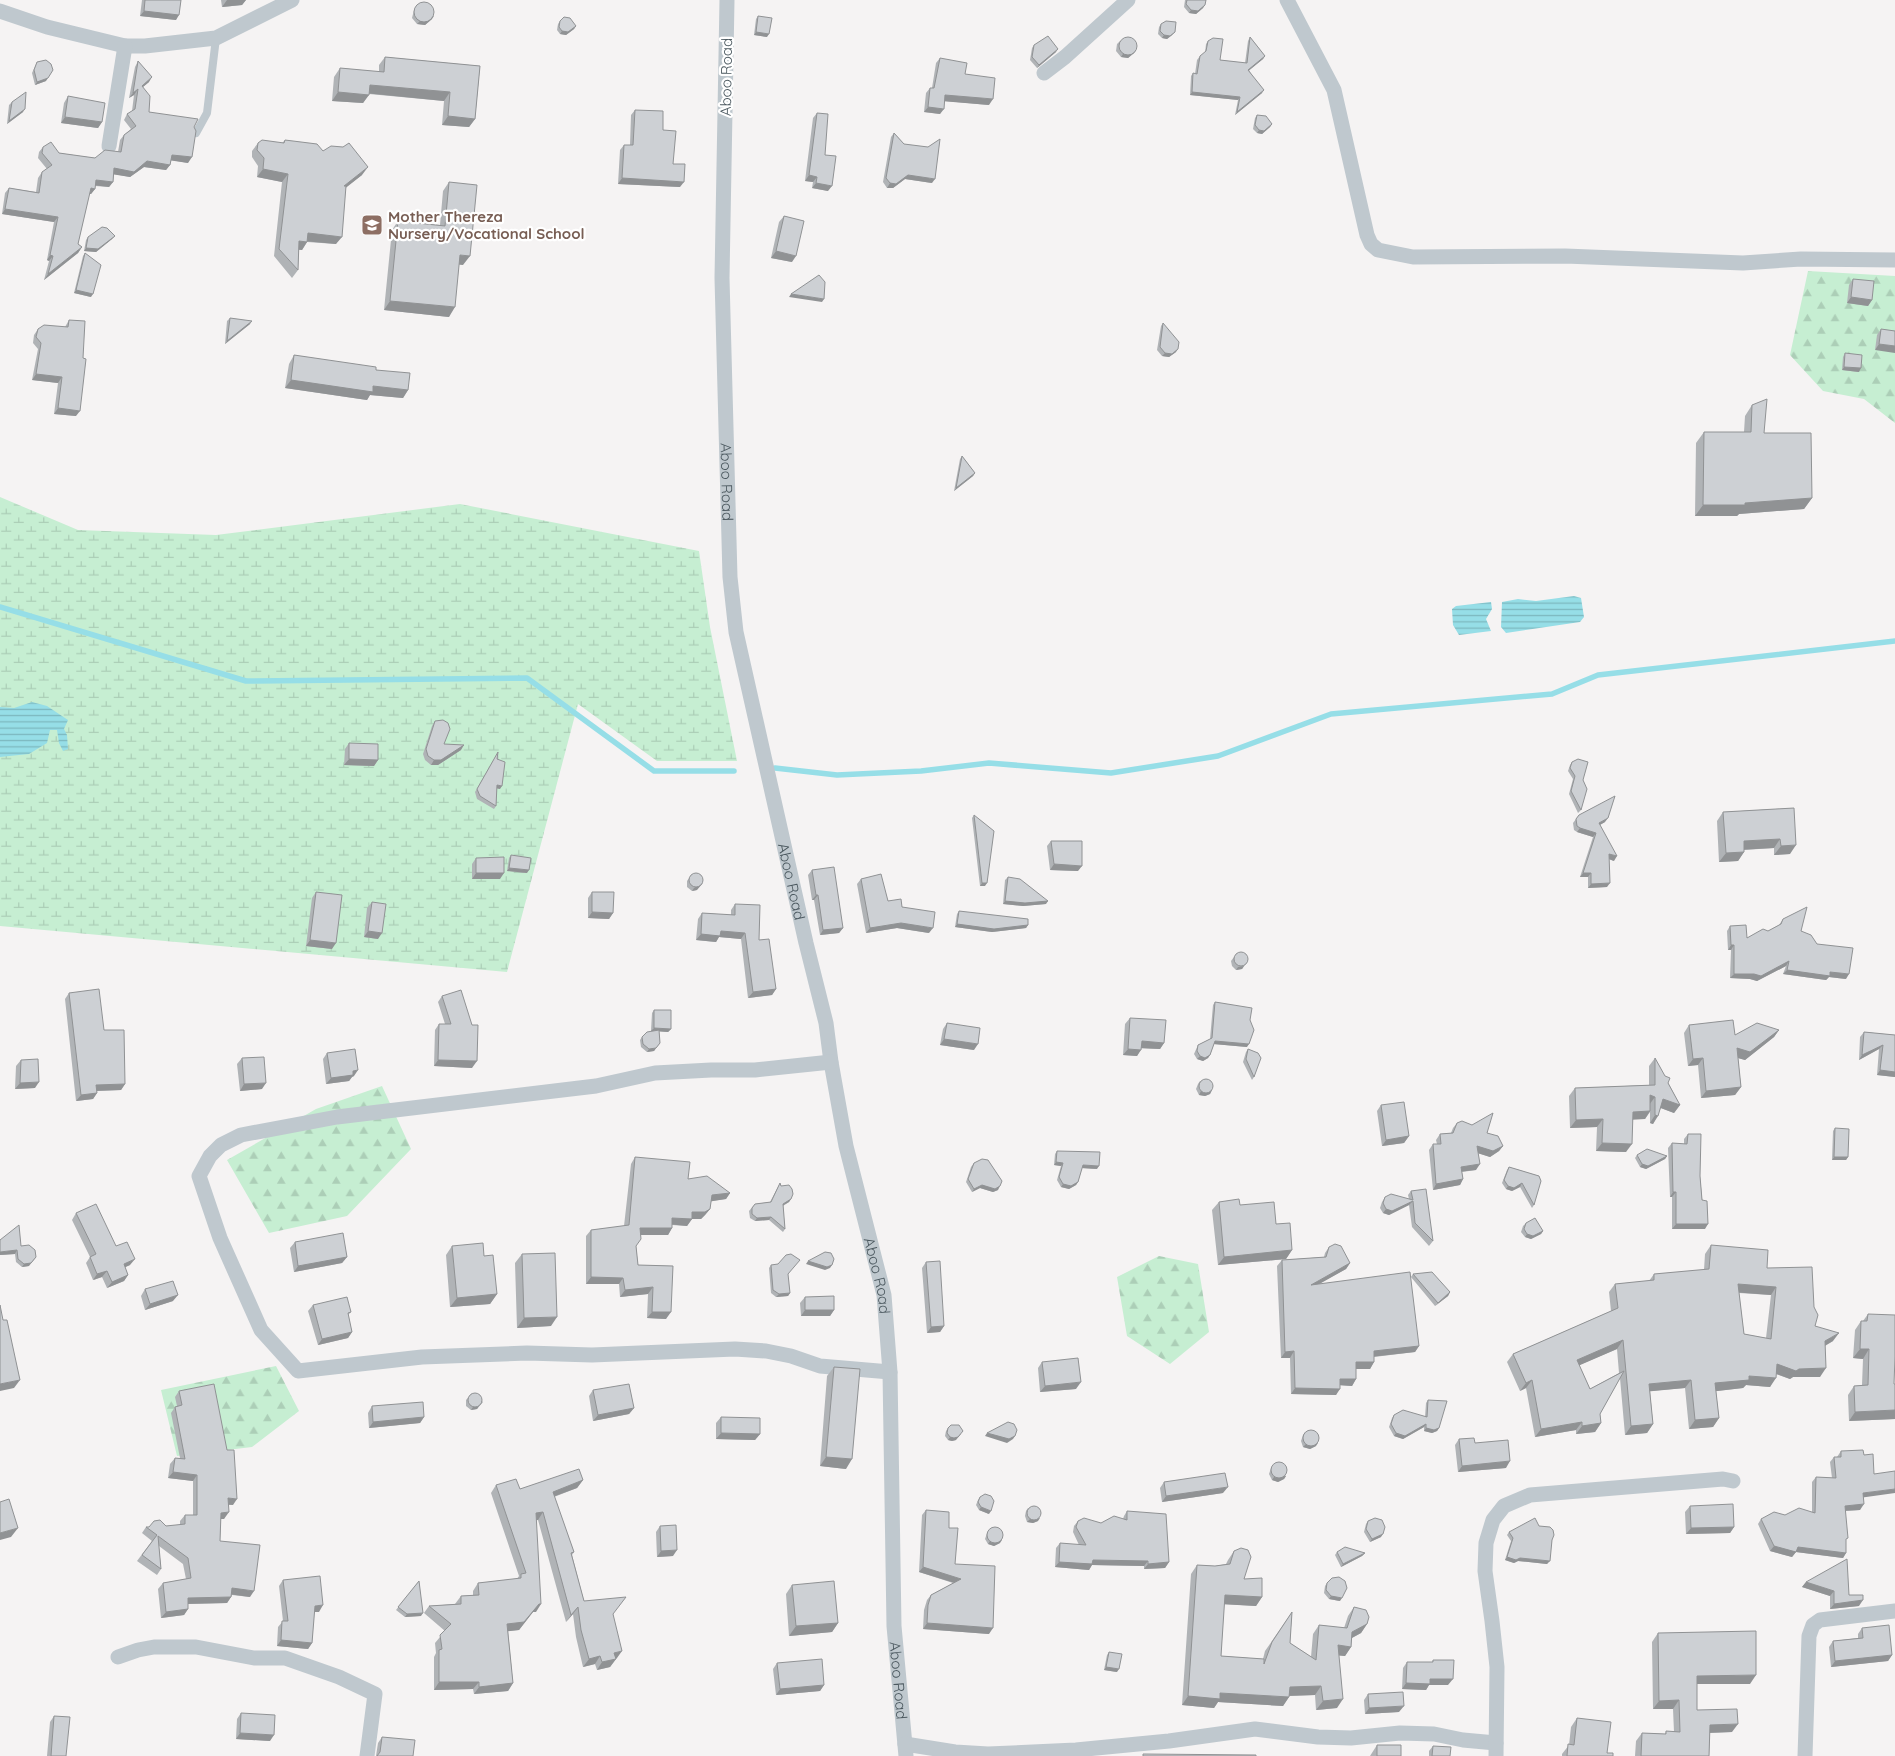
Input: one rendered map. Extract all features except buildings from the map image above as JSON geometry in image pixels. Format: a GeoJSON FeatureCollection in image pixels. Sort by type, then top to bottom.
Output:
{"type":"FeatureCollection","features":[{"type":"Feature","properties":{"kind":"street"},"geometry":{"type":"LineString","coordinates":[[0,11],[47,27],[125,46],[145,46],[216,38],[292,0]]}},
{"type":"Feature","properties":{"kind":"street","name":"Aboo Road"},"geometry":{"type":"LineString","coordinates":[[727,0],[722,278],[730,576],[736,632],[826,1023],[846,1146],[884,1295],[890,1372],[894,1626],[906,1750]]}},
{"type":"Feature","properties":{"kind":"street"},"geometry":{"type":"LineString","coordinates":[[1044,73],[1065,57],[1128,0]]}},
{"type":"Feature","properties":{"kind":"street"},"geometry":{"type":"LineString","coordinates":[[1287,0],[1334,90],[1367,235],[1371,244],[1378,250],[1413,257],[1565,256],[1743,263],[1800,259],[1895,260]]}},
{"type":"Feature","properties":{"kind":"street"},"geometry":{"type":"LineString","coordinates":[[109,146],[125,46]]}},
{"type":"Feature","properties":{"kind":"street"},"geometry":{"type":"LineString","coordinates":[[831,1062],[755,1070],[692,1070],[655,1073],[596,1086],[337,1117],[241,1135],[221,1145],[210,1156],[199,1176],[220,1238],[260,1330],[298,1372],[422,1357],[527,1353],[592,1355],[735,1349],[766,1351],[791,1356],[820,1366],[890,1372]]}},
{"type":"Feature","properties":{"kind":"street"},"geometry":{"type":"LineString","coordinates":[[906,1750],[988,1754],[1066,1751],[1169,1741],[1254,1729],[1318,1737],[1351,1738],[1400,1733],[1434,1734],[1496,1750],[1497,1666],[1484,1571],[1486,1543],[1493,1520],[1504,1506],[1530,1495],[1723,1479],[1733,1481]]}},
{"type":"Feature","properties":{"kind":"street"},"geometry":{"type":"LineString","coordinates":[[1805,1756],[1809,1636],[1813,1625],[1820,1620],[1895,1611]]}},
{"type":"Feature","properties":{"kind":"street"},"geometry":{"type":"LineString","coordinates":[[118,1657],[154,1647],[196,1648],[246,1658],[285,1658],[339,1677],[375,1694],[367,1756]]}},
{"type":"Feature","properties":{"kind":"lane"},"geometry":{"type":"LineString","coordinates":[[196,133],[207,113],[216,38]]}},
{"type":"Feature","properties":{"kind":"green space"},"geometry":{"type":"Polygon","coordinates":[[[1808,271],[1895,276],[1895,423],[1864,399],[1823,391],[1790,355],[1808,271]]]}},
{"type":"Feature","properties":{"kind":"green space"},"geometry":{"type":"Polygon","coordinates":[[[0,497],[78,530],[216,535],[460,504],[699,551],[710,627],[737,761],[657,761],[578,704],[507,972],[0,926],[0,497]]]}},
{"type":"Feature","properties":{"kind":"green space"},"geometry":{"type":"Polygon","coordinates":[[[382,1086],[411,1149],[347,1216],[269,1233],[227,1160],[316,1109],[382,1086]]]}},
{"type":"Feature","properties":{"kind":"green space"},"geometry":{"type":"Polygon","coordinates":[[[1159,1256],[1198,1264],[1209,1332],[1170,1364],[1127,1336],[1117,1277],[1159,1256]]]}},
{"type":"Feature","properties":{"kind":"green space"},"geometry":{"type":"Polygon","coordinates":[[[276,1366],[299,1411],[252,1447],[177,1456],[161,1390],[276,1366]]]}},
{"type":"Feature","properties":{"kind":"water"},"geometry":{"type":"Polygon","coordinates":[[[1574,596],[1581,598],[1584,617],[1580,622],[1506,633],[1501,627],[1502,602],[1518,599],[1536,601],[1574,596]]]}},
{"type":"Feature","properties":{"kind":"water"},"geometry":{"type":"Polygon","coordinates":[[[1491,602],[1492,609],[1486,619],[1491,631],[1459,635],[1453,625],[1452,609],[1456,606],[1491,602]]]}},
{"type":"Feature","properties":{"kind":"water"},"geometry":{"type":"Polygon","coordinates":[[[32,702],[47,706],[68,720],[64,729],[67,735],[68,749],[63,751],[59,743],[57,730],[50,730],[47,743],[29,754],[0,757],[0,707],[14,708],[32,702]]]}},
{"type":"Feature","properties":{"kind":"waterway"},"geometry":{"type":"LineString","coordinates":[[0,607],[246,681],[527,678],[654,771],[734,771]]}},
{"type":"Feature","properties":{"kind":"waterway"},"geometry":{"type":"LineString","coordinates":[[775,768],[837,775],[921,771],[989,763],[1111,773],[1218,756],[1331,714],[1552,694],[1598,675],[1895,641]]}},
{"type":"Feature","properties":{"kind":"place","name":"Mother Thereza Nursery/Vocational School"},"geometry":{"type":"Point","coordinates":[372,225]}}]}
